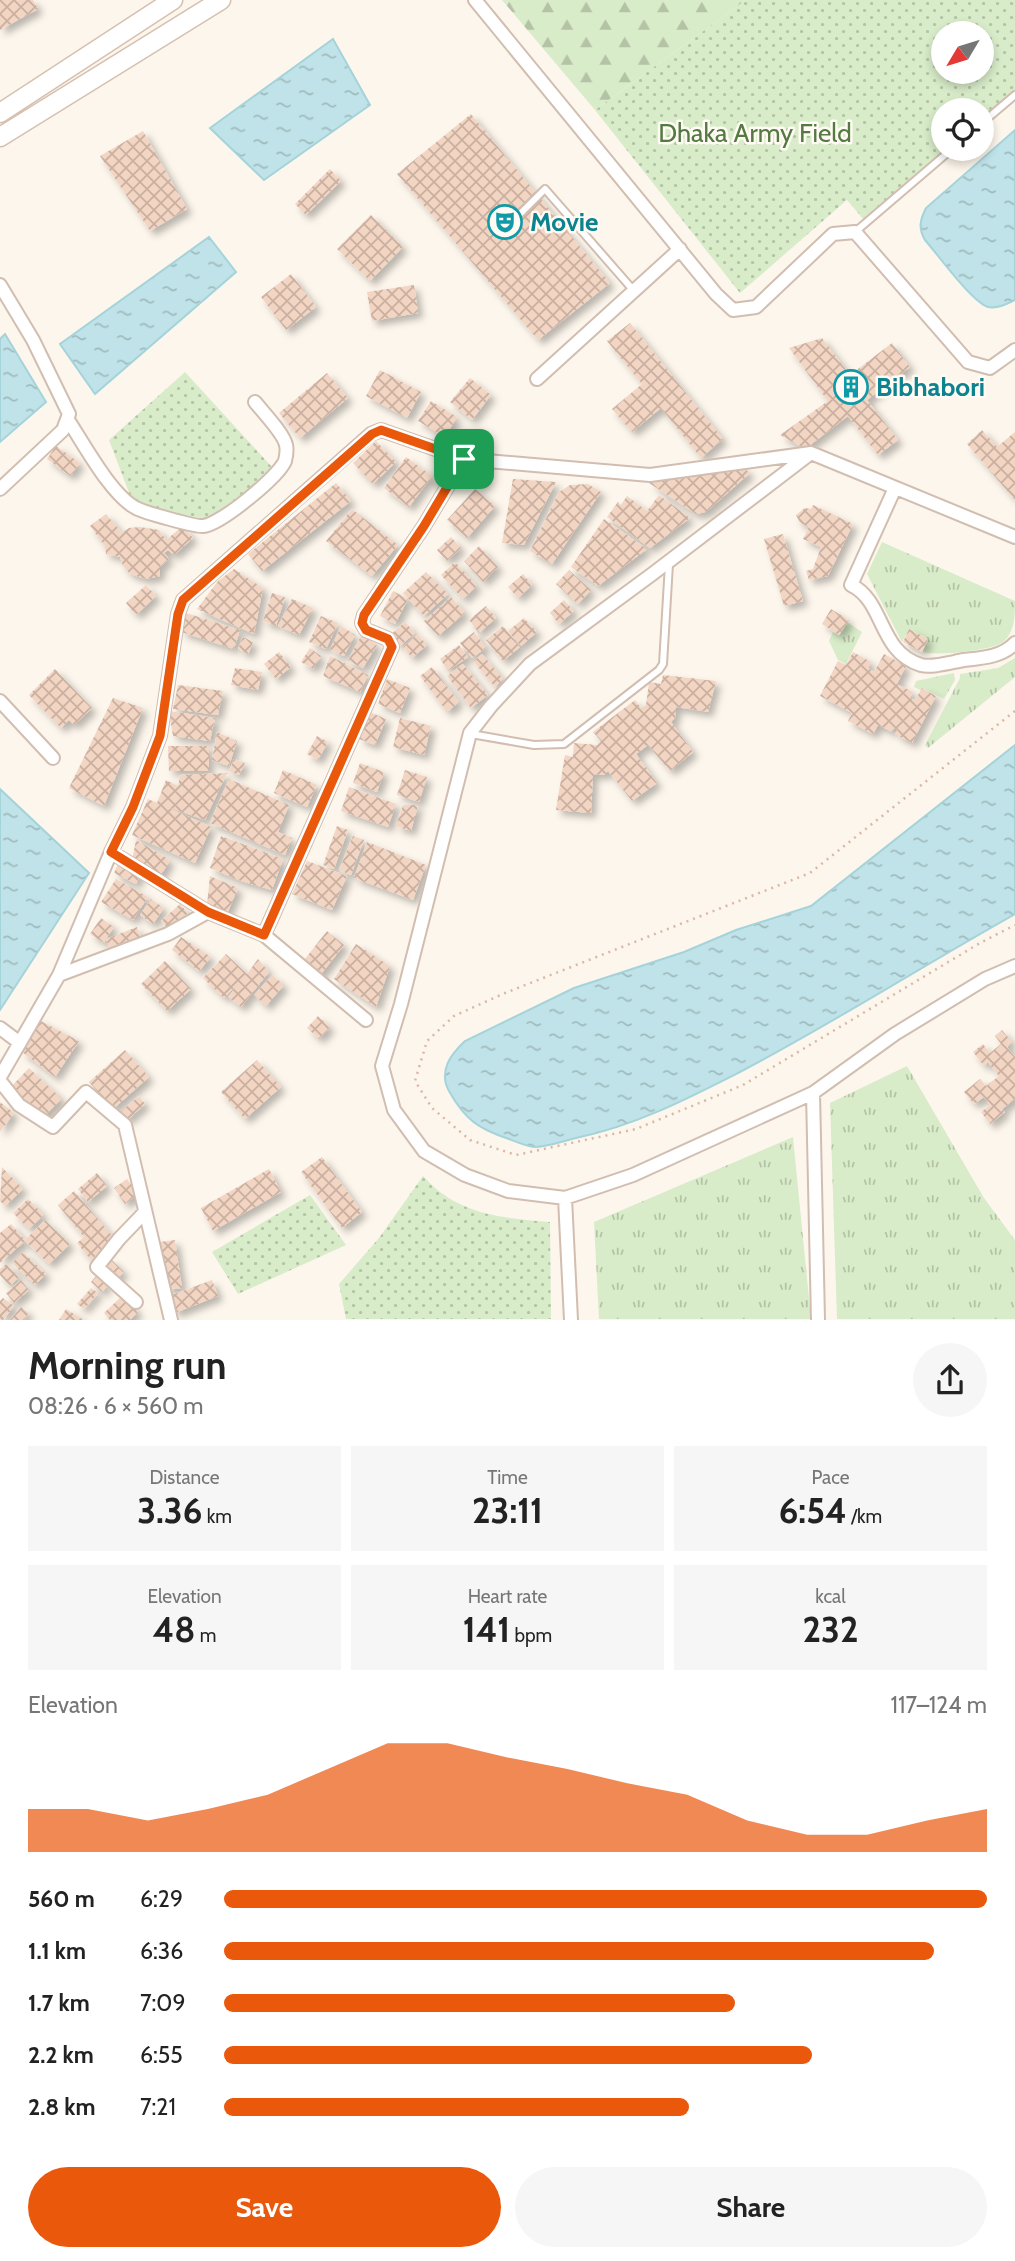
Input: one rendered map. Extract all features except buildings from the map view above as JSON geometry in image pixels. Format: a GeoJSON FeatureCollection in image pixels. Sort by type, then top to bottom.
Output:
{"type":"FeatureCollection","features":[{"type":"Feature","properties":{"kind":"main road"},"geometry":{"type":"LineString","coordinates":[[0,113],[173,0]]}},
{"type":"Feature","properties":{"kind":"main road"},"geometry":{"type":"LineString","coordinates":[[0,137],[220,0]]}},
{"type":"Feature","properties":{"kind":"street"},"geometry":{"type":"LineString","coordinates":[[475,0],[716,294],[733,310],[756,307],[833,234],[855,232],[968,362],[990,368],[1015,351]]}},
{"type":"Feature","properties":{"kind":"street"},"geometry":{"type":"LineString","coordinates":[[537,379],[680,249]]}},
{"type":"Feature","properties":{"kind":"street"},"geometry":{"type":"LineString","coordinates":[[0,285],[33,340],[69,414],[63,429],[0,489]]}},
{"type":"Feature","properties":{"kind":"street"},"geometry":{"type":"LineString","coordinates":[[68,420],[123,499],[137,509],[201,527],[218,522],[234,510],[278,472],[286,459],[286,442],[255,402]]}},
{"type":"Feature","properties":{"kind":"street"},"geometry":{"type":"LineString","coordinates":[[171,1320],[125,1125],[86,1092],[53,1126],[19,1105],[0,1079],[59,975],[133,807],[160,736],[178,614],[183,600],[372,434],[381,430],[464,459],[650,475],[811,453],[1015,537]]}},
{"type":"Feature","properties":{"kind":"street"},"geometry":{"type":"LineString","coordinates":[[811,453],[530,664],[470,733],[401,1003],[382,1066],[394,1110],[424,1151],[465,1175],[508,1191],[565,1198],[633,1175],[813,1093],[895,1034],[985,979],[1015,966]]}},
{"type":"Feature","properties":{"kind":"street"},"geometry":{"type":"LineString","coordinates":[[264,935],[392,647],[388,639],[366,630],[362,623],[364,615],[424,526],[464,459]]}},
{"type":"Feature","properties":{"kind":"street"},"geometry":{"type":"LineString","coordinates":[[895,488],[851,585],[863,591],[895,651],[922,666],[1002,654],[1015,643]]}},
{"type":"Feature","properties":{"kind":"street"},"geometry":{"type":"LineString","coordinates":[[0,701],[53,758]]}},
{"type":"Feature","properties":{"kind":"street"},"geometry":{"type":"LineString","coordinates":[[111,852],[208,912],[264,935],[366,1020]]}},
{"type":"Feature","properties":{"kind":"street"},"geometry":{"type":"LineString","coordinates":[[59,975],[168,934],[208,912]]}},
{"type":"Feature","properties":{"kind":"street"},"geometry":{"type":"LineString","coordinates":[[0,1028],[20,1043]]}},
{"type":"Feature","properties":{"kind":"street"},"geometry":{"type":"LineString","coordinates":[[813,1093],[818,1320]]}},
{"type":"Feature","properties":{"kind":"street"},"geometry":{"type":"LineString","coordinates":[[565,1198],[571,1320]]}},
{"type":"Feature","properties":{"kind":"street"},"geometry":{"type":"LineString","coordinates":[[136,1301],[97,1267],[145,1212]]}},
{"type":"Feature","properties":{"kind":"lane"},"geometry":{"type":"LineString","coordinates":[[994,113],[1015,95]]}},
{"type":"Feature","properties":{"kind":"lane"},"geometry":{"type":"LineString","coordinates":[[855,232],[938,161]]}},
{"type":"Feature","properties":{"kind":"lane"},"geometry":{"type":"LineString","coordinates":[[517,217],[545,188],[634,291]]}},
{"type":"Feature","properties":{"kind":"lane"},"geometry":{"type":"LineString","coordinates":[[470,733],[534,745],[564,744],[659,670],[663,664],[669,562]]}},
{"type":"Feature","properties":{"kind":"path"},"geometry":{"type":"LineString","coordinates":[[1015,711],[810,873],[505,993],[454,1016],[427,1041],[415,1081],[432,1108],[470,1140],[516,1155],[636,1129],[743,1085],[1015,925]]}},
{"type":"Feature","properties":{"kind":"green space"},"geometry":{"type":"Polygon","coordinates":[[[502,0],[746,0],[595,110],[502,0]]]}},
{"type":"Feature","properties":{"kind":"green space","name":"Dhaka Army Field"},"geometry":{"type":"Polygon","coordinates":[[[746,0],[1015,0],[1015,91],[994,109],[994,98],[931,98],[933,161],[864,220],[847,200],[740,293],[595,110],[746,0]]]}},
{"type":"Feature","properties":{"kind":"green space"},"geometry":{"type":"Polygon","coordinates":[[[185,372],[272,467],[218,521],[134,506],[109,440],[185,372]]]}},
{"type":"Feature","properties":{"kind":"green space"},"geometry":{"type":"Polygon","coordinates":[[[882,542],[1015,601],[1014,623],[1007,638],[987,648],[951,653],[922,652],[928,639],[909,629],[902,642],[867,574],[882,542]]]}},
{"type":"Feature","properties":{"kind":"green space"},"geometry":{"type":"Polygon","coordinates":[[[847,622],[862,632],[846,664],[838,660],[829,641],[833,632],[839,635],[847,622]]]}},
{"type":"Feature","properties":{"kind":"green space"},"geometry":{"type":"Polygon","coordinates":[[[1015,658],[1015,677],[928,748],[925,745],[960,674],[998,668],[1015,658]]]}},
{"type":"Feature","properties":{"kind":"green space"},"geometry":{"type":"Polygon","coordinates":[[[954,673],[955,680],[944,699],[914,687],[916,681],[954,673]]]}},
{"type":"Feature","properties":{"kind":"green space"},"geometry":{"type":"Polygon","coordinates":[[[907,1066],[984,1198],[1015,1240],[1015,1319],[837,1319],[830,1103],[907,1066]]]}},
{"type":"Feature","properties":{"kind":"green space"},"geometry":{"type":"Polygon","coordinates":[[[793,1137],[811,1319],[599,1319],[594,1222],[793,1137]]]}},
{"type":"Feature","properties":{"kind":"green space"},"geometry":{"type":"Polygon","coordinates":[[[423,1176],[436,1189],[466,1207],[514,1219],[550,1222],[551,1319],[346,1319],[339,1284],[379,1238],[423,1176]]]}},
{"type":"Feature","properties":{"kind":"green space"},"geometry":{"type":"Polygon","coordinates":[[[310,1195],[346,1245],[238,1294],[212,1252],[310,1195]]]}},
{"type":"Feature","properties":{"kind":"water"},"geometry":{"type":"Polygon","coordinates":[[[333,39],[370,105],[264,180],[210,128],[333,39]]]}},
{"type":"Feature","properties":{"kind":"water"},"geometry":{"type":"Polygon","coordinates":[[[1015,130],[1015,300],[998,307],[988,307],[964,288],[925,240],[921,224],[926,208],[980,161],[994,161],[994,148],[1015,130]]]}},
{"type":"Feature","properties":{"kind":"water"},"geometry":{"type":"Polygon","coordinates":[[[209,237],[236,272],[95,394],[60,344],[209,237]]]}},
{"type":"Feature","properties":{"kind":"water"},"geometry":{"type":"Polygon","coordinates":[[[5,334],[46,402],[0,442],[0,339],[5,334]]]}},
{"type":"Feature","properties":{"kind":"water"},"geometry":{"type":"Polygon","coordinates":[[[1015,745],[1015,914],[738,1073],[679,1102],[618,1127],[550,1145],[531,1146],[481,1127],[467,1116],[455,1101],[446,1084],[446,1070],[451,1057],[465,1041],[574,988],[811,906],[1015,745]]]}},
{"type":"Feature","properties":{"kind":"water"},"geometry":{"type":"Polygon","coordinates":[[[0,789],[89,873],[0,1010],[0,789]]]}},
{"type":"Feature","properties":{"kind":"place","name":"Movie"},"geometry":{"type":"Point","coordinates":[505,222]}},
{"type":"Feature","properties":{"kind":"place","name":"Bibhabori"},"geometry":{"type":"Point","coordinates":[851,387]}},
{"type":"Feature","properties":{"kind":"route"},"geometry":{"type":"LineString","coordinates":[[381,430],[464,459],[424,526],[364,615],[362,623],[366,630],[388,639],[392,647],[264,935],[208,912],[111,852],[133,807],[160,736],[178,614],[183,600],[372,434],[381,430]]}}]}
